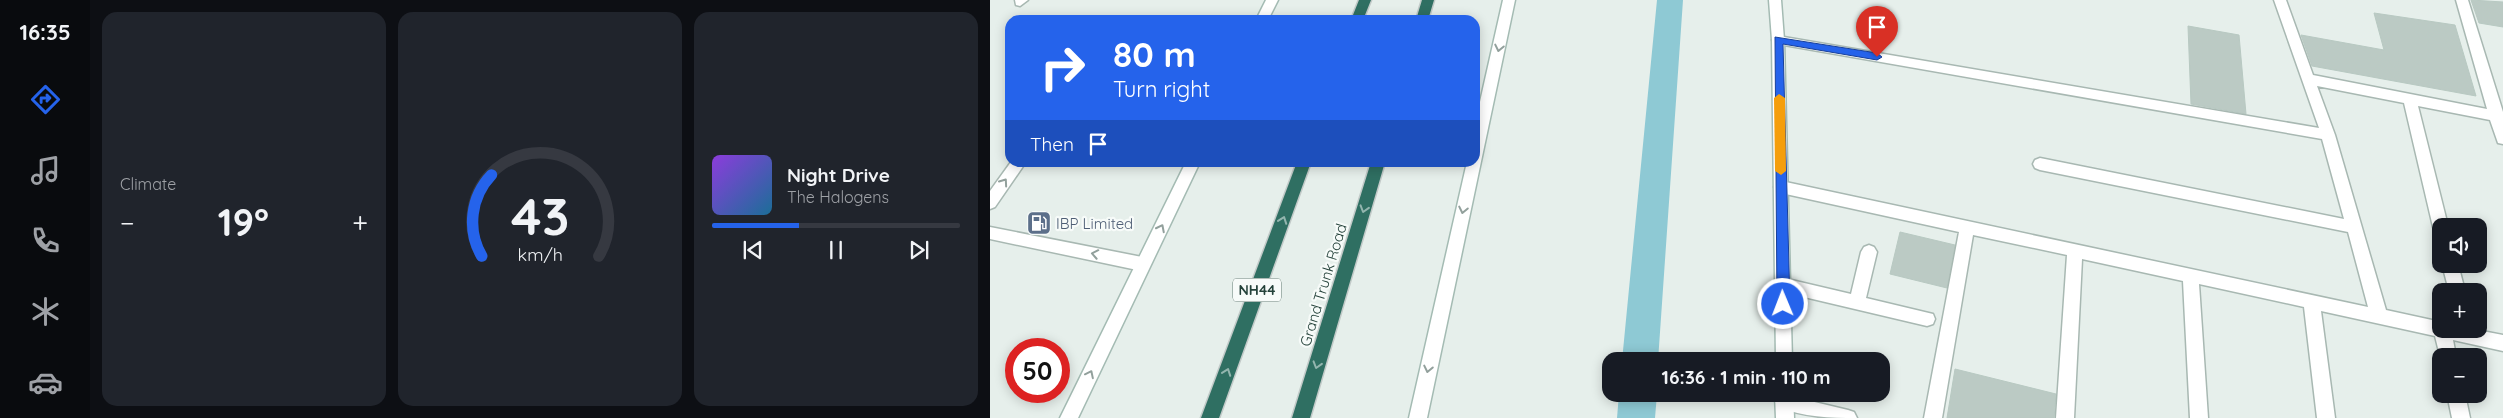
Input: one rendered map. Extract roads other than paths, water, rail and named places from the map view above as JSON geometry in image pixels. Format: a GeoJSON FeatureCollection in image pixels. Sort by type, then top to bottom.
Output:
{"type":"FeatureCollection","features":[{"type":"Feature","properties":{"kind":"highway"},"geometry":{"type":"LineString","coordinates":[[1359,15],[1365,0]]}},
{"type":"Feature","properties":{"kind":"highway"},"geometry":{"type":"LineString","coordinates":[[1424,15],[1428,0]]}},
{"type":"Feature","properties":{"kind":"highway","name":"NH44"},"geometry":{"type":"LineString","coordinates":[[1210,418],[1302,167]]}},
{"type":"Feature","properties":{"kind":"highway","name":"Grand Trunk Road"},"geometry":{"type":"LineString","coordinates":[[1300,418],[1376,167]]}},
{"type":"Feature","properties":{"kind":"street"},"geometry":{"type":"LineString","coordinates":[[1264,15],[1272,0]]}},
{"type":"Feature","properties":{"kind":"street"},"geometry":{"type":"LineString","coordinates":[[1480,133],[1509,0]]}},
{"type":"Feature","properties":{"kind":"street"},"geometry":{"type":"LineString","coordinates":[[1775,0],[1778,40],[1784,352]]}},
{"type":"Feature","properties":{"kind":"street"},"geometry":{"type":"LineString","coordinates":[[2280,0],[2328,135],[2379,316]]}},
{"type":"Feature","properties":{"kind":"street"},"geometry":{"type":"LineString","coordinates":[[2462,0],[2499,116],[2503,138]]}},
{"type":"Feature","properties":{"kind":"street"},"geometry":{"type":"LineString","coordinates":[[1778,40],[2328,135]]}},
{"type":"Feature","properties":{"kind":"street"},"geometry":{"type":"LineString","coordinates":[[2308,79],[2499,116]]}},
{"type":"Feature","properties":{"kind":"street"},"geometry":{"type":"LineString","coordinates":[[2410,99],[2439,218]]}},
{"type":"Feature","properties":{"kind":"street"},"geometry":{"type":"LineString","coordinates":[[2040,164],[2354,227]]}},
{"type":"Feature","properties":{"kind":"street"},"geometry":{"type":"LineString","coordinates":[[990,203],[1015,167]]}},
{"type":"Feature","properties":{"kind":"street"},"geometry":{"type":"LineString","coordinates":[[1069,418],[1142,264],[1191,167]]}},
{"type":"Feature","properties":{"kind":"street"},"geometry":{"type":"LineString","coordinates":[[1418,418],[1473,167]]}},
{"type":"Feature","properties":{"kind":"street"},"geometry":{"type":"LineString","coordinates":[[1781,187],[2432,328]]}},
{"type":"Feature","properties":{"kind":"street"},"geometry":{"type":"LineString","coordinates":[[1933,418],[1967,227]]}},
{"type":"Feature","properties":{"kind":"street"},"geometry":{"type":"LineString","coordinates":[[990,233],[1142,264]]}},
{"type":"Feature","properties":{"kind":"street"},"geometry":{"type":"LineString","coordinates":[[2064,418],[2075,250]]}},
{"type":"Feature","properties":{"kind":"street"},"geometry":{"type":"LineString","coordinates":[[1856,303],[1870,252]]}},
{"type":"Feature","properties":{"kind":"street"},"geometry":{"type":"LineString","coordinates":[[2191,276],[2199,418]]}},
{"type":"Feature","properties":{"kind":"street"},"geometry":{"type":"LineString","coordinates":[[1783,285],[1927,320]]}},
{"type":"Feature","properties":{"kind":"street"},"geometry":{"type":"LineString","coordinates":[[2312,302],[2326,418]]}},
{"type":"Feature","properties":{"kind":"street"},"geometry":{"type":"LineString","coordinates":[[2487,338],[2503,343]]}},
{"type":"Feature","properties":{"kind":"street"},"geometry":{"type":"LineString","coordinates":[[2458,403],[2461,418]]}},
{"type":"Feature","properties":{"kind":"street"},"geometry":{"type":"LineString","coordinates":[[1784,404],[1848,418]]}},
{"type":"Feature","properties":{"kind":"waterway"},"geometry":{"type":"LineString","coordinates":[[1641,352],[1670,0]]}},
{"type":"Feature","properties":{"kind":"waterway"},"geometry":{"type":"LineString","coordinates":[[1636,418],[1637,402]]}},
{"type":"Feature","properties":{"kind":"place","name":"IBP Limited"},"geometry":{"type":"Point","coordinates":[1039,223]}}]}
